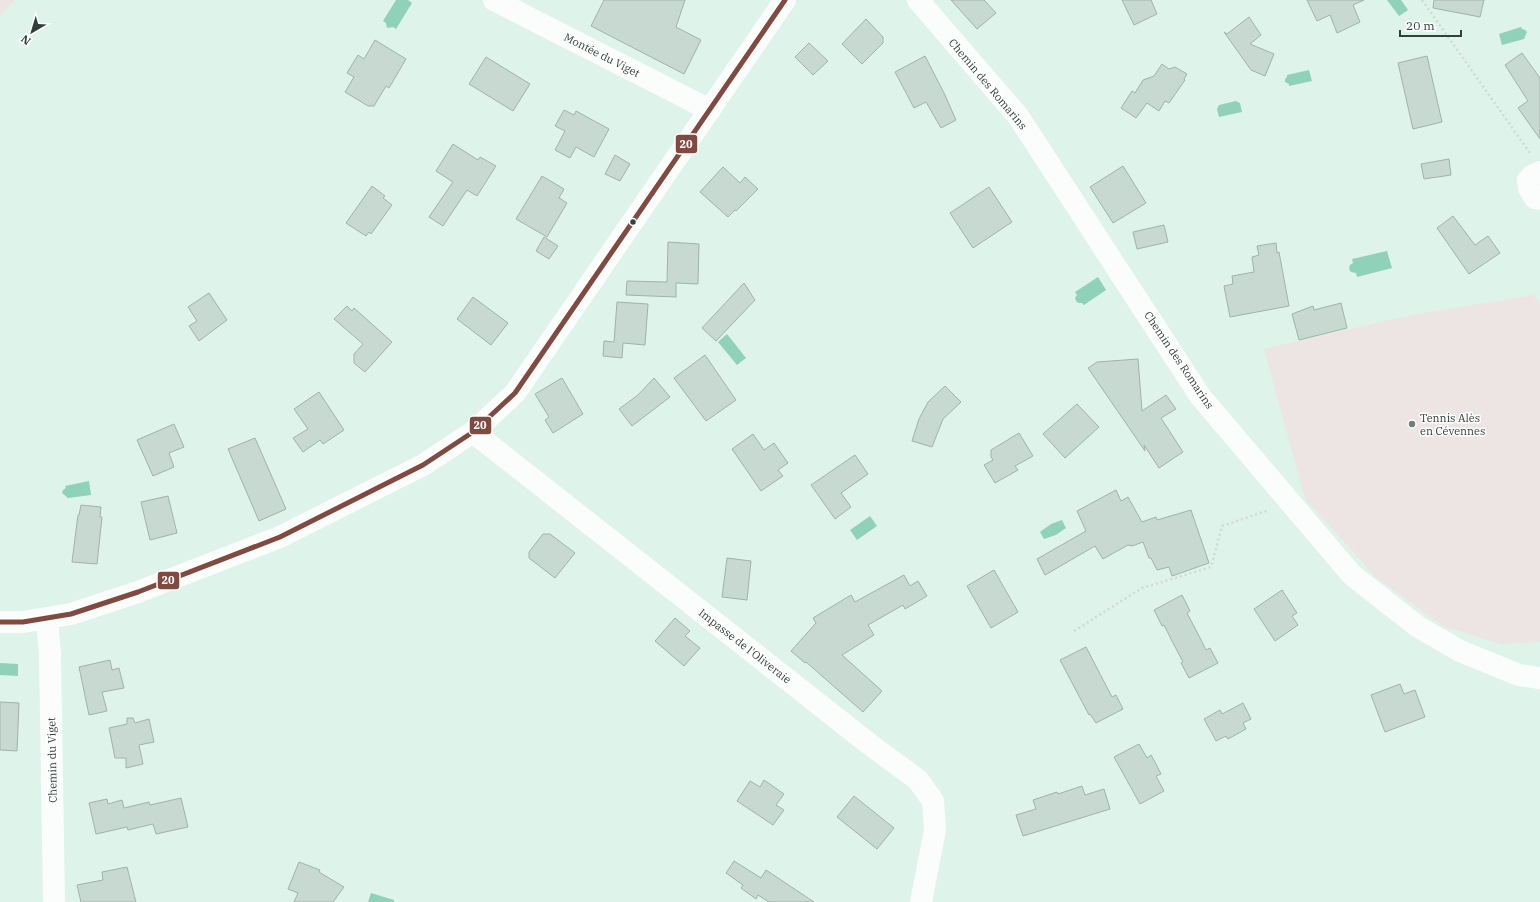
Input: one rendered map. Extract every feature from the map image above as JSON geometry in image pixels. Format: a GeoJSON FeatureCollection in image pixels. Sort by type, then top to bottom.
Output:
{"type":"FeatureCollection","features":[{"type":"Feature","properties":{"kind":"street","name":"Montée du Viget"},"geometry":{"type":"LineString","coordinates":[[494,0],[710,110]]}},
{"type":"Feature","properties":{"kind":"street"},"geometry":{"type":"LineString","coordinates":[[0,622],[24,622],[71,614],[138,592],[280,537],[423,465],[473,432],[515,393],[785,0]]}},
{"type":"Feature","properties":{"kind":"street","name":"Chemin des Romarins"},"geometry":{"type":"LineString","coordinates":[[918,0],[1018,116],[1200,396],[1352,575],[1417,626],[1460,651],[1519,674],[1540,678]]}},
{"type":"Feature","properties":{"kind":"street"},"geometry":{"type":"LineString","coordinates":[[1535,163],[1533,175],[1528,180],[1529,188],[1535,198],[1540,199]]}},
{"type":"Feature","properties":{"kind":"street","name":"Impasse de l'Oliveraie"},"geometry":{"type":"LineString","coordinates":[[473,432],[861,738],[918,780],[933,801],[935,830],[921,902]]}},
{"type":"Feature","properties":{"kind":"street","name":"Chemin du Viget"},"geometry":{"type":"LineString","coordinates":[[47,619],[50,654],[54,902]]}},
{"type":"Feature","properties":{"kind":"path"},"geometry":{"type":"LineString","coordinates":[[1422,0],[1535,163]]}},
{"type":"Feature","properties":{"kind":"path"},"geometry":{"type":"LineString","coordinates":[[1074,631],[1142,588],[1211,567],[1222,526],[1290,503]]}},
{"type":"Feature","properties":{"kind":"shaded area"},"geometry":{"type":"Polygon","coordinates":[[[0,0],[14,0],[0,16],[0,0]]]}},
{"type":"Feature","properties":{"kind":"shaded area"},"geometry":{"type":"Polygon","coordinates":[[[396,0],[408,0],[412,3],[396,29],[393,27],[387,28],[386,23],[383,21],[396,0]]]}},
{"type":"Feature","properties":{"kind":"shaded area"},"geometry":{"type":"Polygon","coordinates":[[[1387,0],[1401,0],[1408,10],[1399,16],[1387,0]]]}},
{"type":"Feature","properties":{"kind":"shaded area"},"geometry":{"type":"Polygon","coordinates":[[[1521,27],[1527,32],[1524,39],[1502,45],[1499,34],[1521,27]]]}},
{"type":"Feature","properties":{"kind":"shaded area"},"geometry":{"type":"Polygon","coordinates":[[[1309,70],[1312,81],[1289,86],[1289,84],[1285,82],[1287,75],[1309,70]]]}},
{"type":"Feature","properties":{"kind":"shaded area"},"geometry":{"type":"Polygon","coordinates":[[[1236,101],[1240,103],[1242,112],[1219,117],[1217,109],[1219,105],[1236,101]]]}},
{"type":"Feature","properties":{"kind":"shaded area"},"geometry":{"type":"Polygon","coordinates":[[[1387,251],[1392,268],[1357,277],[1356,273],[1351,272],[1349,269],[1350,265],[1353,263],[1352,259],[1387,251]]]}},
{"type":"Feature","properties":{"kind":"shaded area"},"geometry":{"type":"Polygon","coordinates":[[[1098,277],[1106,290],[1084,305],[1082,303],[1078,303],[1075,298],[1077,295],[1075,292],[1098,277]]]}},
{"type":"Feature","properties":{"kind":"shaded area","name":"Tennis Alès en Cévennes"},"geometry":{"type":"Polygon","coordinates":[[[1534,295],[1540,304],[1540,642],[1500,644],[1443,626],[1377,578],[1305,499],[1264,349],[1411,315],[1534,295]]]}},
{"type":"Feature","properties":{"kind":"shaded area"},"geometry":{"type":"Polygon","coordinates":[[[727,334],[746,358],[737,365],[718,342],[727,334]]]}},
{"type":"Feature","properties":{"kind":"shaded area"},"geometry":{"type":"Polygon","coordinates":[[[89,481],[91,495],[68,498],[62,493],[66,488],[65,486],[89,481]]]}},
{"type":"Feature","properties":{"kind":"shaded area"},"geometry":{"type":"Polygon","coordinates":[[[870,516],[877,526],[857,540],[850,530],[870,516]]]}},
{"type":"Feature","properties":{"kind":"shaded area"},"geometry":{"type":"Polygon","coordinates":[[[1062,520],[1066,528],[1056,535],[1044,539],[1040,532],[1051,524],[1062,520]]]}},
{"type":"Feature","properties":{"kind":"shaded area"},"geometry":{"type":"Polygon","coordinates":[[[0,663],[18,664],[18,676],[0,675],[0,663]]]}},
{"type":"Feature","properties":{"kind":"shaded area"},"geometry":{"type":"Polygon","coordinates":[[[371,893],[394,900],[394,902],[368,902],[371,893]]]}},
{"type":"Feature","properties":{"kind":"building"},"geometry":{"type":"Polygon","coordinates":[[[604,0],[685,0],[676,27],[701,40],[684,74],[591,26],[604,0]]]}},
{"type":"Feature","properties":{"kind":"building"},"geometry":{"type":"Polygon","coordinates":[[[951,0],[984,0],[996,13],[977,29],[951,0]]]}},
{"type":"Feature","properties":{"kind":"building"},"geometry":{"type":"Polygon","coordinates":[[[1122,0],[1151,0],[1157,14],[1134,25],[1122,0]]]}},
{"type":"Feature","properties":{"kind":"building"},"geometry":{"type":"Polygon","coordinates":[[[1307,0],[1364,0],[1353,5],[1360,22],[1337,33],[1330,15],[1317,21],[1307,0]]]}},
{"type":"Feature","properties":{"kind":"building"},"geometry":{"type":"Polygon","coordinates":[[[1434,0],[1484,0],[1480,17],[1433,8],[1434,0]]]}},
{"type":"Feature","properties":{"kind":"building"},"geometry":{"type":"Polygon","coordinates":[[[1249,17],[1261,35],[1250,44],[1274,54],[1265,76],[1251,70],[1224,32],[1227,34],[1249,17]]]}},
{"type":"Feature","properties":{"kind":"building"},"geometry":{"type":"Polygon","coordinates":[[[866,19],[883,37],[883,43],[862,64],[842,44],[866,19]]]}},
{"type":"Feature","properties":{"kind":"building"},"geometry":{"type":"Polygon","coordinates":[[[375,40],[406,59],[389,88],[386,86],[374,106],[368,106],[345,92],[354,77],[347,73],[358,55],[364,59],[375,40]]]}},
{"type":"Feature","properties":{"kind":"building"},"geometry":{"type":"Polygon","coordinates":[[[809,43],[828,61],[813,75],[795,57],[809,43]]]}},
{"type":"Feature","properties":{"kind":"building"},"geometry":{"type":"Polygon","coordinates":[[[1522,53],[1540,78],[1540,139],[1518,108],[1528,101],[1505,65],[1522,53]]]}},
{"type":"Feature","properties":{"kind":"building"},"geometry":{"type":"Polygon","coordinates":[[[925,56],[956,120],[941,128],[926,102],[914,108],[895,72],[925,56]]]}},
{"type":"Feature","properties":{"kind":"building"},"geometry":{"type":"Polygon","coordinates":[[[1427,56],[1442,122],[1413,129],[1398,63],[1427,56]]]}},
{"type":"Feature","properties":{"kind":"building"},"geometry":{"type":"Polygon","coordinates":[[[486,57],[530,84],[513,111],[469,84],[486,57]]]}},
{"type":"Feature","properties":{"kind":"building"},"geometry":{"type":"Polygon","coordinates":[[[1162,64],[1169,69],[1175,67],[1187,74],[1184,79],[1185,80],[1169,103],[1165,101],[1159,111],[1147,103],[1136,118],[1121,108],[1132,91],[1135,93],[1143,80],[1154,76],[1162,64]]]}},
{"type":"Feature","properties":{"kind":"building"},"geometry":{"type":"Polygon","coordinates":[[[564,110],[574,115],[576,111],[609,129],[594,157],[576,147],[570,158],[555,150],[565,131],[555,126],[564,110]]]}},
{"type":"Feature","properties":{"kind":"building"},"geometry":{"type":"Polygon","coordinates":[[[453,144],[478,160],[480,157],[496,166],[477,196],[467,190],[443,226],[429,217],[453,182],[436,171],[453,144]]]}},
{"type":"Feature","properties":{"kind":"building"},"geometry":{"type":"Polygon","coordinates":[[[615,155],[630,164],[620,181],[605,174],[615,155]]]}},
{"type":"Feature","properties":{"kind":"building"},"geometry":{"type":"Polygon","coordinates":[[[1449,159],[1451,175],[1424,179],[1421,164],[1449,159]]]}},
{"type":"Feature","properties":{"kind":"building"},"geometry":{"type":"Polygon","coordinates":[[[1123,166],[1146,203],[1113,223],[1090,187],[1123,166]]]}},
{"type":"Feature","properties":{"kind":"building"},"geometry":{"type":"Polygon","coordinates":[[[723,167],[740,183],[745,177],[758,189],[728,217],[700,192],[723,167]]]}},
{"type":"Feature","properties":{"kind":"building"},"geometry":{"type":"Polygon","coordinates":[[[542,176],[564,189],[559,198],[567,203],[547,237],[516,219],[542,176]]]}},
{"type":"Feature","properties":{"kind":"building"},"geometry":{"type":"Polygon","coordinates":[[[372,186],[385,196],[383,198],[392,205],[371,234],[369,232],[366,236],[346,223],[372,186]]]}},
{"type":"Feature","properties":{"kind":"building"},"geometry":{"type":"Polygon","coordinates":[[[989,187],[1012,222],[973,248],[950,213],[989,187]]]}},
{"type":"Feature","properties":{"kind":"building"},"geometry":{"type":"Polygon","coordinates":[[[1453,216],[1475,245],[1488,236],[1500,253],[1469,274],[1437,228],[1453,216]]]}},
{"type":"Feature","properties":{"kind":"building"},"geometry":{"type":"Polygon","coordinates":[[[1164,225],[1168,242],[1137,249],[1133,232],[1164,225]]]}},
{"type":"Feature","properties":{"kind":"building"},"geometry":{"type":"Polygon","coordinates":[[[544,237],[558,246],[549,259],[536,251],[544,237]]]}},
{"type":"Feature","properties":{"kind":"building"},"geometry":{"type":"Polygon","coordinates":[[[668,242],[699,244],[698,284],[676,283],[676,297],[626,295],[627,281],[667,282],[668,242]]]}},
{"type":"Feature","properties":{"kind":"building"},"geometry":{"type":"Polygon","coordinates":[[[1276,243],[1289,306],[1230,317],[1224,286],[1233,284],[1232,276],[1254,272],[1252,257],[1259,255],[1257,246],[1276,243]]]}},
{"type":"Feature","properties":{"kind":"building"},"geometry":{"type":"Polygon","coordinates":[[[744,283],[755,300],[716,341],[702,328],[744,283]]]}},
{"type":"Feature","properties":{"kind":"building"},"geometry":{"type":"Polygon","coordinates":[[[209,293],[227,320],[199,341],[189,326],[197,321],[188,307],[209,293]]]}},
{"type":"Feature","properties":{"kind":"building"},"geometry":{"type":"Polygon","coordinates":[[[473,297],[508,323],[491,345],[457,319],[473,297]]]}},
{"type":"Feature","properties":{"kind":"building"},"geometry":{"type":"Polygon","coordinates":[[[617,302],[648,304],[645,345],[623,343],[622,358],[603,356],[604,341],[614,342],[617,302]]]}},
{"type":"Feature","properties":{"kind":"building"},"geometry":{"type":"Polygon","coordinates":[[[1341,303],[1347,328],[1299,340],[1292,314],[1313,306],[1314,310],[1341,303]]]}},
{"type":"Feature","properties":{"kind":"building"},"geometry":{"type":"Polygon","coordinates":[[[347,306],[352,311],[354,308],[392,342],[365,372],[354,363],[354,354],[363,344],[334,319],[347,306]]]}},
{"type":"Feature","properties":{"kind":"building"},"geometry":{"type":"Polygon","coordinates":[[[705,355],[736,400],[706,421],[674,378],[705,355]]]}},
{"type":"Feature","properties":{"kind":"building"},"geometry":{"type":"Polygon","coordinates":[[[1138,359],[1142,411],[1166,395],[1176,409],[1161,418],[1183,452],[1159,468],[1144,445],[1145,451],[1088,368],[1097,362],[1138,359]]]}},
{"type":"Feature","properties":{"kind":"building"},"geometry":{"type":"Polygon","coordinates":[[[562,378],[583,414],[553,433],[545,420],[549,417],[535,394],[562,378]]]}},
{"type":"Feature","properties":{"kind":"building"},"geometry":{"type":"Polygon","coordinates":[[[654,378],[670,397],[632,426],[619,409],[638,395],[654,378]]]}},
{"type":"Feature","properties":{"kind":"building"},"geometry":{"type":"Polygon","coordinates":[[[945,386],[961,402],[943,419],[932,447],[912,441],[919,419],[928,402],[945,386]]]}},
{"type":"Feature","properties":{"kind":"building"},"geometry":{"type":"Polygon","coordinates":[[[319,392],[344,430],[323,444],[320,440],[303,452],[293,438],[308,429],[294,409],[319,392]]]}},
{"type":"Feature","properties":{"kind":"building"},"geometry":{"type":"Polygon","coordinates":[[[1077,404],[1099,427],[1065,458],[1043,434],[1077,404]]]}},
{"type":"Feature","properties":{"kind":"building"},"geometry":{"type":"Polygon","coordinates":[[[174,424],[184,447],[169,453],[174,467],[153,476],[137,440],[174,424]]]}},
{"type":"Feature","properties":{"kind":"building"},"geometry":{"type":"Polygon","coordinates":[[[1019,433],[1033,456],[1015,466],[1018,470],[995,483],[984,465],[993,460],[991,457],[991,450],[1019,433]]]}},
{"type":"Feature","properties":{"kind":"building"},"geometry":{"type":"Polygon","coordinates":[[[753,434],[764,450],[774,443],[788,463],[778,470],[783,476],[761,491],[732,449],[753,434]]]}},
{"type":"Feature","properties":{"kind":"building"},"geometry":{"type":"Polygon","coordinates":[[[255,438],[286,509],[259,521],[228,449],[255,438]]]}},
{"type":"Feature","properties":{"kind":"building"},"geometry":{"type":"Polygon","coordinates":[[[855,455],[868,474],[841,493],[851,507],[835,519],[811,485],[855,455]]]}},
{"type":"Feature","properties":{"kind":"building"},"geometry":{"type":"Polygon","coordinates":[[[1116,490],[1121,501],[1128,497],[1142,522],[1156,517],[1157,520],[1191,510],[1209,563],[1172,576],[1169,567],[1157,570],[1151,558],[1149,558],[1143,542],[1132,546],[1128,545],[1103,559],[1095,546],[1045,575],[1037,559],[1086,531],[1077,511],[1116,490]]]}},
{"type":"Feature","properties":{"kind":"building"},"geometry":{"type":"Polygon","coordinates":[[[168,496],[177,533],[150,540],[141,502],[168,496]]]}},
{"type":"Feature","properties":{"kind":"building"},"geometry":{"type":"Polygon","coordinates":[[[81,505],[101,507],[100,517],[102,517],[97,564],[72,562],[78,515],[81,505]]]}},
{"type":"Feature","properties":{"kind":"building"},"geometry":{"type":"Polygon","coordinates":[[[543,534],[550,534],[575,553],[555,578],[529,558],[529,552],[543,534]]]}},
{"type":"Feature","properties":{"kind":"building"},"geometry":{"type":"Polygon","coordinates":[[[727,558],[751,561],[747,600],[722,597],[727,558]]]}},
{"type":"Feature","properties":{"kind":"building"},"geometry":{"type":"Polygon","coordinates":[[[994,570],[1018,612],[991,628],[967,586],[994,570]]]}},
{"type":"Feature","properties":{"kind":"building"},"geometry":{"type":"Polygon","coordinates":[[[904,575],[910,586],[918,581],[927,596],[905,609],[903,605],[868,625],[874,635],[842,655],[882,691],[863,712],[806,662],[805,663],[791,651],[816,623],[813,618],[851,595],[855,602],[904,575]]]}},
{"type":"Feature","properties":{"kind":"building"},"geometry":{"type":"Polygon","coordinates":[[[1282,590],[1297,613],[1292,616],[1298,625],[1275,641],[1254,609],[1282,590]]]}},
{"type":"Feature","properties":{"kind":"building"},"geometry":{"type":"Polygon","coordinates":[[[1182,595],[1190,611],[1187,613],[1206,650],[1210,648],[1218,663],[1189,678],[1181,663],[1183,662],[1164,625],[1162,626],[1154,610],[1182,595]]]}},
{"type":"Feature","properties":{"kind":"building"},"geometry":{"type":"Polygon","coordinates":[[[675,618],[690,631],[685,636],[700,648],[684,666],[655,641],[675,618]]]}},
{"type":"Feature","properties":{"kind":"building"},"geometry":{"type":"Polygon","coordinates":[[[1086,647],[1112,697],[1116,695],[1123,709],[1096,723],[1090,714],[1089,715],[1060,660],[1086,647]]]}},
{"type":"Feature","properties":{"kind":"building"},"geometry":{"type":"Polygon","coordinates":[[[110,660],[112,670],[119,668],[124,688],[102,692],[107,711],[89,715],[79,667],[110,660]]]}},
{"type":"Feature","properties":{"kind":"building"},"geometry":{"type":"Polygon","coordinates":[[[1400,684],[1404,694],[1415,690],[1425,717],[1385,732],[1371,695],[1400,684]]]}},
{"type":"Feature","properties":{"kind":"building"},"geometry":{"type":"Polygon","coordinates":[[[0,702],[19,703],[17,751],[0,750],[0,702]]]}},
{"type":"Feature","properties":{"kind":"building"},"geometry":{"type":"Polygon","coordinates":[[[1243,703],[1251,719],[1243,723],[1246,729],[1228,739],[1226,736],[1216,741],[1204,719],[1220,710],[1222,714],[1243,703]]]}},
{"type":"Feature","properties":{"kind":"building"},"geometry":{"type":"Polygon","coordinates":[[[127,718],[133,718],[135,723],[149,719],[154,742],[139,745],[143,764],[126,768],[126,758],[115,758],[109,728],[127,724],[127,718]]]}},
{"type":"Feature","properties":{"kind":"building"},"geometry":{"type":"Polygon","coordinates":[[[1139,744],[1147,758],[1151,755],[1156,764],[1161,774],[1156,776],[1164,791],[1140,804],[1114,757],[1139,744]]]}},
{"type":"Feature","properties":{"kind":"building"},"geometry":{"type":"Polygon","coordinates":[[[764,780],[784,794],[776,805],[784,810],[773,825],[737,801],[750,781],[760,787],[764,780]]]}},
{"type":"Feature","properties":{"kind":"building"},"geometry":{"type":"Polygon","coordinates":[[[1082,786],[1085,795],[1104,789],[1110,809],[1023,836],[1016,815],[1036,809],[1033,800],[1082,786]]]}},
{"type":"Feature","properties":{"kind":"building"},"geometry":{"type":"Polygon","coordinates":[[[854,796],[894,828],[877,849],[837,817],[854,796]]]}},
{"type":"Feature","properties":{"kind":"building"},"geometry":{"type":"Polygon","coordinates":[[[181,798],[188,827],[156,834],[153,824],[128,830],[127,827],[96,834],[89,803],[107,799],[108,804],[122,800],[124,808],[149,802],[150,805],[181,798]]]}},
{"type":"Feature","properties":{"kind":"building"},"geometry":{"type":"Polygon","coordinates":[[[734,861],[761,878],[766,870],[814,902],[769,902],[758,895],[756,899],[741,888],[743,885],[726,873],[734,861]]]}},
{"type":"Feature","properties":{"kind":"building"},"geometry":{"type":"Polygon","coordinates":[[[299,862],[320,870],[319,872],[344,887],[333,902],[294,902],[298,893],[288,889],[299,862]]]}},
{"type":"Feature","properties":{"kind":"building"},"geometry":{"type":"Polygon","coordinates":[[[127,867],[136,902],[81,902],[77,885],[103,880],[102,872],[127,867]]]}},
{"type":"Feature","properties":{"kind":"transit line","name":"20"},"geometry":{"type":"LineString","coordinates":[[0,622],[23,622],[71,614],[138,592],[280,537],[423,465],[473,432],[515,393],[785,0]]}},
{"type":"Feature","properties":{"kind":"place","name":"Tennis Alès en Cévennes"},"geometry":{"type":"Point","coordinates":[1412,424]}}]}
